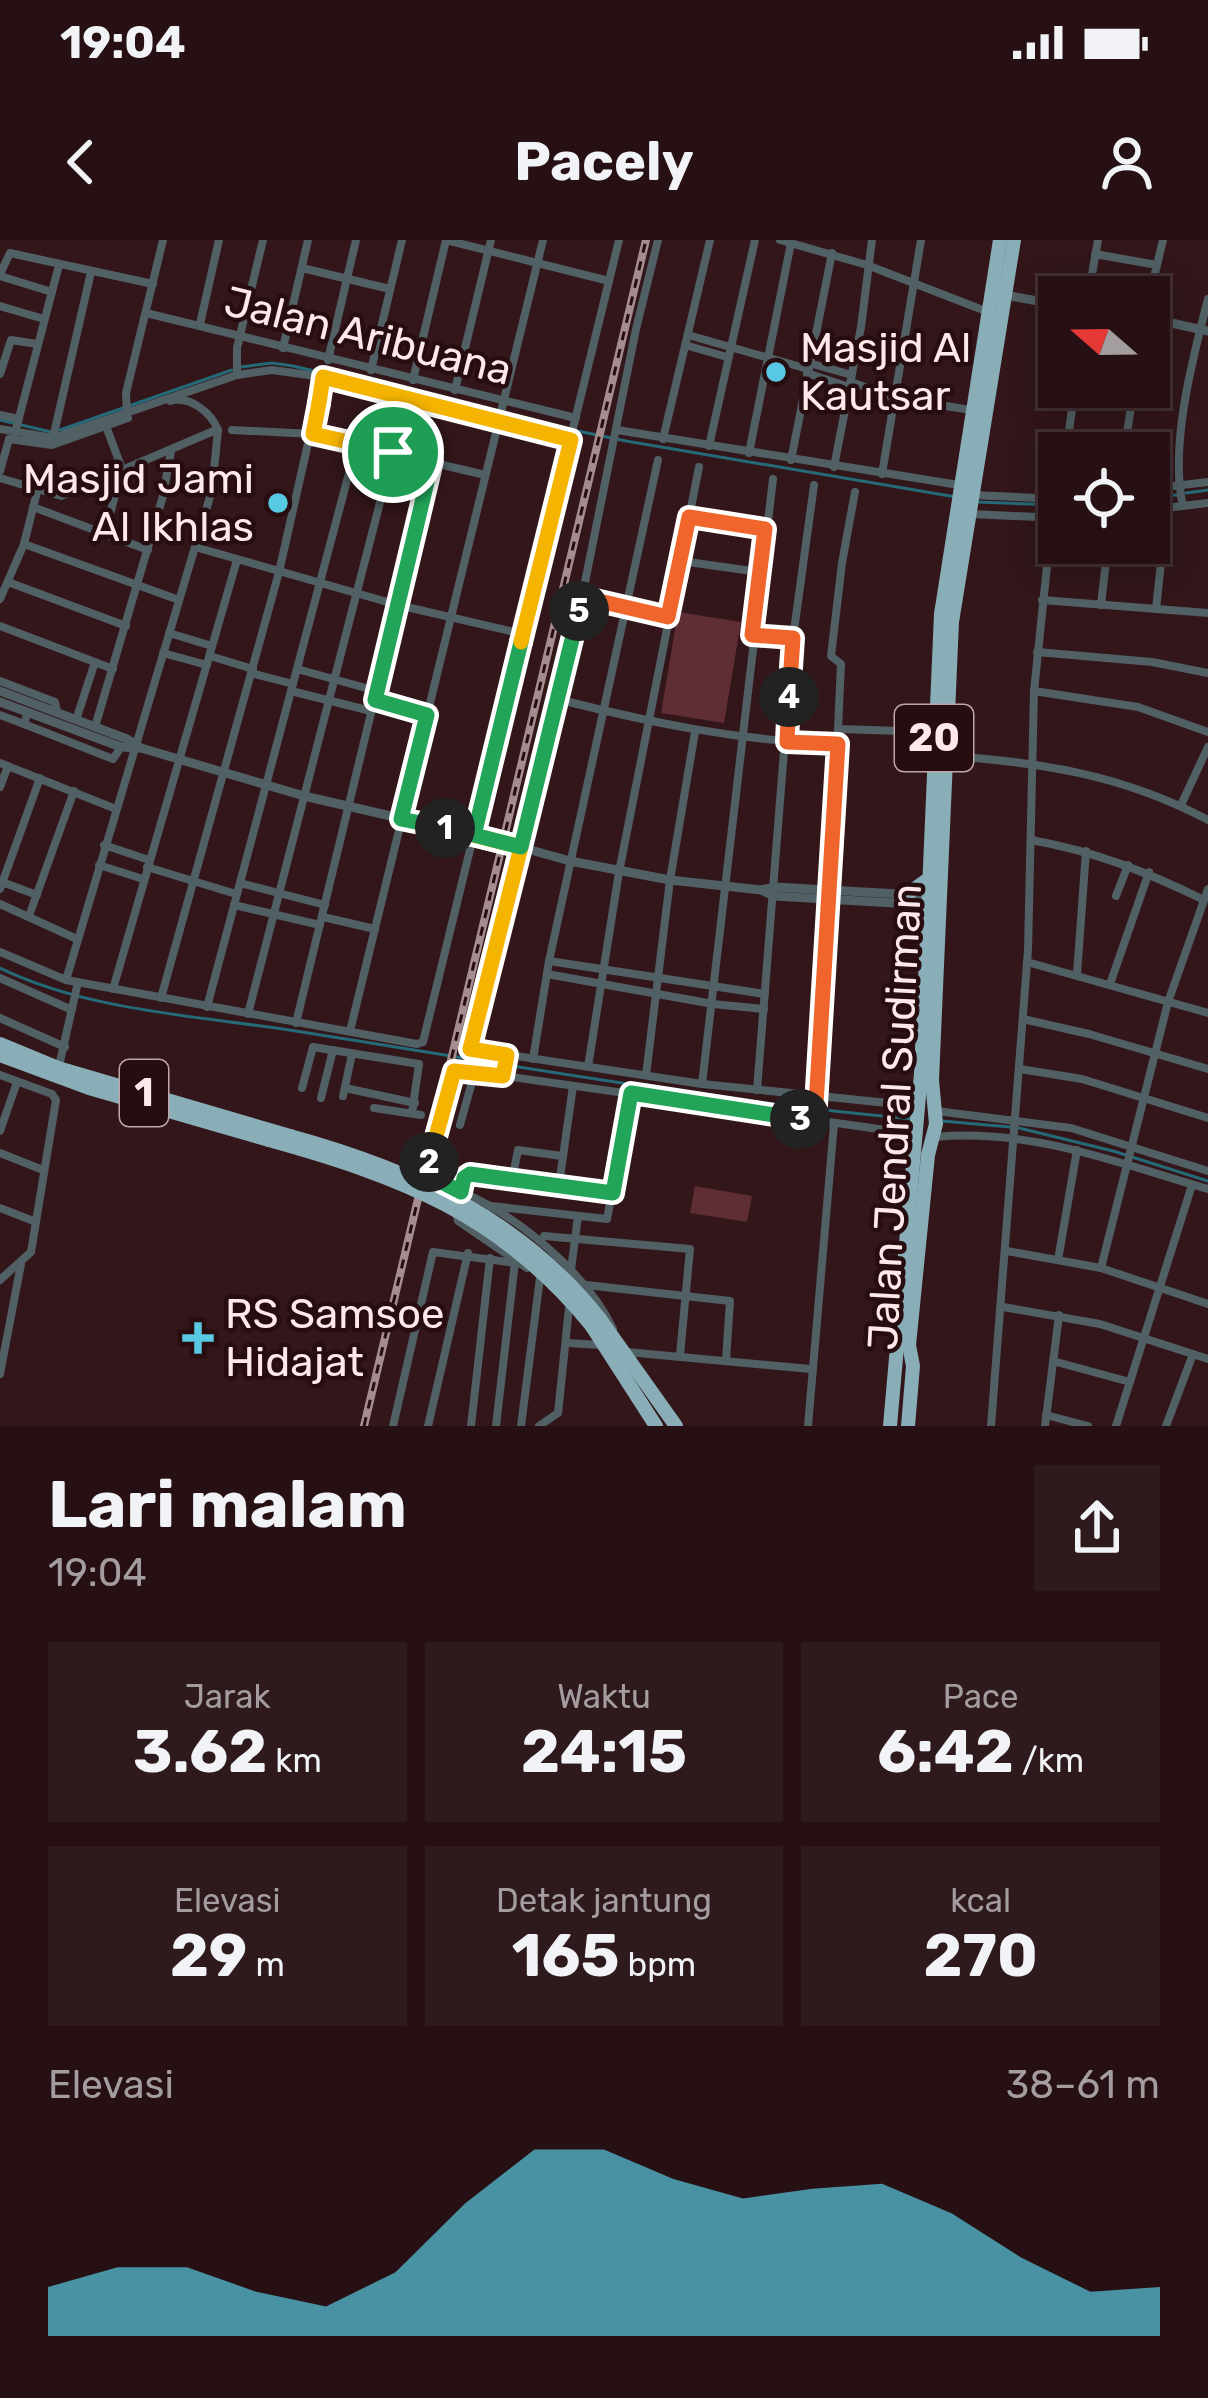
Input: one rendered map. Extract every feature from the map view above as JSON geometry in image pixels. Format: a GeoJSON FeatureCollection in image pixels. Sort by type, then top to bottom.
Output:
{"type":"FeatureCollection","features":[{"type":"Feature","properties":{"kind":"highway","name":"Jalan Jendral Sudirman"},"geometry":{"type":"LineString","coordinates":[[890,1426],[934,904],[952,622],[973,410],[1000,240]]}},
{"type":"Feature","properties":{"kind":"highway","name":"Jalan Jendral Sudirman"},"geometry":{"type":"LineString","coordinates":[[904,1426],[913,1366],[909,1345],[928,1155],[936,1113],[930,878],[941,614],[1014,240]]}},
{"type":"Feature","properties":{"kind":"highway"},"geometry":{"type":"LineString","coordinates":[[906,900],[930,878]]}},
{"type":"Feature","properties":{"kind":"highway"},"geometry":{"type":"LineString","coordinates":[[906,900],[934,904]]}},
{"type":"Feature","properties":{"kind":"highway","name":"1"},"geometry":{"type":"LineString","coordinates":[[0,1044],[58,1068],[368,1158],[462,1201],[572,1284],[652,1426]]}},
{"type":"Feature","properties":{"kind":"highway","name":"1"},"geometry":{"type":"LineString","coordinates":[[0,1055],[111,1095],[385,1174],[491,1231],[596,1322]]}},
{"type":"Feature","properties":{"kind":"highway","name":"1"},"geometry":{"type":"LineString","coordinates":[[605,1342],[626,1352],[666,1418],[676,1426]]}},
{"type":"Feature","properties":{"kind":"highway","name":"20"},"geometry":{"type":"LineString","coordinates":[[904,1426],[909,1345]]}},
{"type":"Feature","properties":{"kind":"street"},"geometry":{"type":"LineString","coordinates":[[126,409],[163,240]]}},
{"type":"Feature","properties":{"kind":"street"},"geometry":{"type":"LineString","coordinates":[[200,325],[220,240]]}},
{"type":"Feature","properties":{"kind":"street"},"geometry":{"type":"LineString","coordinates":[[237,370],[262,240]]}},
{"type":"Feature","properties":{"kind":"street"},"geometry":{"type":"LineString","coordinates":[[283,348],[308,240]]}},
{"type":"Feature","properties":{"kind":"street"},"geometry":{"type":"LineString","coordinates":[[328,360],[356,240]]}},
{"type":"Feature","properties":{"kind":"street"},"geometry":{"type":"LineString","coordinates":[[371,370],[402,240]]}},
{"type":"Feature","properties":{"kind":"street"},"geometry":{"type":"LineString","coordinates":[[413,380],[446,240],[609,281]]}},
{"type":"Feature","properties":{"kind":"street"},"geometry":{"type":"LineString","coordinates":[[455,390],[491,240]]}},
{"type":"Feature","properties":{"kind":"street"},"geometry":{"type":"LineString","coordinates":[[321,1098],[347,1032],[375,929],[542,240]]}},
{"type":"Feature","properties":{"kind":"street"},"geometry":{"type":"LineString","coordinates":[[0,952],[77,985],[417,1044],[423,1041],[619,240]]}},
{"type":"Feature","properties":{"kind":"street"},"geometry":{"type":"LineString","coordinates":[[658,240],[582,597],[470,1049],[918,1110]]}},
{"type":"Feature","properties":{"kind":"street"},"geometry":{"type":"LineString","coordinates":[[663,439],[710,240]]}},
{"type":"Feature","properties":{"kind":"street"},"geometry":{"type":"LineString","coordinates":[[709,446],[755,240]]}},
{"type":"Feature","properties":{"kind":"street"},"geometry":{"type":"LineString","coordinates":[[780,240],[811,244],[988,312]]}},
{"type":"Feature","properties":{"kind":"street"},"geometry":{"type":"LineString","coordinates":[[834,467],[872,240]]}},
{"type":"Feature","properties":{"kind":"street"},"geometry":{"type":"LineString","coordinates":[[882,474],[921,240]]}},
{"type":"Feature","properties":{"kind":"street"},"geometry":{"type":"LineString","coordinates":[[1091,276],[1098,240]]}},
{"type":"Feature","properties":{"kind":"street"},"geometry":{"type":"LineString","coordinates":[[1154,276],[1163,240]]}},
{"type":"Feature","properties":{"kind":"street"},"geometry":{"type":"LineString","coordinates":[[749,453],[791,243]]}},
{"type":"Feature","properties":{"kind":"street"},"geometry":{"type":"LineString","coordinates":[[52,292],[0,275],[7,254],[153,284]]}},
{"type":"Feature","properties":{"kind":"street"},"geometry":{"type":"LineString","coordinates":[[791,460],[832,254]]}},
{"type":"Feature","properties":{"kind":"street"},"geometry":{"type":"LineString","coordinates":[[1095,254],[1156,265]]}},
{"type":"Feature","properties":{"kind":"street"},"geometry":{"type":"LineString","coordinates":[[59,265],[0,475],[61,496],[218,430]]}},
{"type":"Feature","properties":{"kind":"street"},"geometry":{"type":"LineString","coordinates":[[302,268],[390,290]]}},
{"type":"Feature","properties":{"kind":"street"},"geometry":{"type":"LineString","coordinates":[[54,435],[91,272]]}},
{"type":"Feature","properties":{"kind":"street"},"geometry":{"type":"LineString","coordinates":[[1005,296],[1038,301]]}},
{"type":"Feature","properties":{"kind":"street"},"geometry":{"type":"LineString","coordinates":[[1181,496],[1184,417],[1208,299]]}},
{"type":"Feature","properties":{"kind":"street"},"geometry":{"type":"LineString","coordinates":[[0,306],[44,319]]}},
{"type":"Feature","properties":{"kind":"street","name":"Jalan Aribuana"},"geometry":{"type":"LineString","coordinates":[[146,313],[455,390],[500,413],[573,430]]}},
{"type":"Feature","properties":{"kind":"street"},"geometry":{"type":"LineString","coordinates":[[1170,323],[1204,330]]}},
{"type":"Feature","properties":{"kind":"street"},"geometry":{"type":"LineString","coordinates":[[0,374],[11,340],[38,344]]}},
{"type":"Feature","properties":{"kind":"street"},"geometry":{"type":"LineString","coordinates":[[687,340],[808,368],[896,398],[973,410]]}},
{"type":"Feature","properties":{"kind":"street"},"geometry":{"type":"LineString","coordinates":[[12,429],[54,435],[237,370],[272,370],[573,430]]}},
{"type":"Feature","properties":{"kind":"street"},"geometry":{"type":"LineString","coordinates":[[161,998],[279,572],[323,377]]}},
{"type":"Feature","properties":{"kind":"street"},"geometry":{"type":"LineString","coordinates":[[0,415],[12,429],[52,445],[176,398],[205,411],[218,430],[212,490],[66,980]]}},
{"type":"Feature","properties":{"kind":"street"},"geometry":{"type":"LineString","coordinates":[[105,533],[122,469],[106,427]]}},
{"type":"Feature","properties":{"kind":"street"},"geometry":{"type":"LineString","coordinates":[[232,430],[313,434],[484,475]]}},
{"type":"Feature","properties":{"kind":"street"},"geometry":{"type":"LineString","coordinates":[[617,432],[882,474],[1038,514]]}},
{"type":"Feature","properties":{"kind":"street"},"geometry":{"type":"LineString","coordinates":[[207,1007],[357,443]]}},
{"type":"Feature","properties":{"kind":"street"},"geometry":{"type":"LineString","coordinates":[[95,727],[148,550],[171,451]]}},
{"type":"Feature","properties":{"kind":"street"},"geometry":{"type":"LineString","coordinates":[[248,1014],[393,452]]}},
{"type":"Feature","properties":{"kind":"street"},"geometry":{"type":"LineString","coordinates":[[532,1059],[658,460]]}},
{"type":"Feature","properties":{"kind":"street"},"geometry":{"type":"LineString","coordinates":[[296,1023],[432,461]]}},
{"type":"Feature","properties":{"kind":"street"},"geometry":{"type":"LineString","coordinates":[[588,1067],[619,872],[699,467]]}},
{"type":"Feature","properties":{"kind":"street"},"geometry":{"type":"LineString","coordinates":[[702,1084],[773,479]]}},
{"type":"Feature","properties":{"kind":"street"},"geometry":{"type":"LineString","coordinates":[[1170,504],[1208,482]]}},
{"type":"Feature","properties":{"kind":"street"},"geometry":{"type":"LineString","coordinates":[[757,1090],[793,638],[814,485]]}},
{"type":"Feature","properties":{"kind":"street"},"geometry":{"type":"LineString","coordinates":[[0,599],[24,544],[38,488]]}},
{"type":"Feature","properties":{"kind":"street"},"geometry":{"type":"LineString","coordinates":[[815,1119],[842,664],[831,656],[855,492]]}},
{"type":"Feature","properties":{"kind":"street"},"geometry":{"type":"LineString","coordinates":[[1170,494],[1208,503]]}},
{"type":"Feature","properties":{"kind":"street"},"geometry":{"type":"LineString","coordinates":[[965,499],[1038,499]]}},
{"type":"Feature","properties":{"kind":"street"},"geometry":{"type":"LineString","coordinates":[[33,507],[148,550]]}},
{"type":"Feature","properties":{"kind":"street"},"geometry":{"type":"LineString","coordinates":[[689,517],[765,529]]}},
{"type":"Feature","properties":{"kind":"street"},"geometry":{"type":"LineString","coordinates":[[24,544],[179,600]]}},
{"type":"Feature","properties":{"kind":"street"},"geometry":{"type":"LineString","coordinates":[[195,547],[398,605],[523,634]]}},
{"type":"Feature","properties":{"kind":"street"},"geometry":{"type":"LineString","coordinates":[[113,989],[237,560]]}},
{"type":"Feature","properties":{"kind":"street"},"geometry":{"type":"LineString","coordinates":[[681,561],[759,572]]}},
{"type":"Feature","properties":{"kind":"street"},"geometry":{"type":"LineString","coordinates":[[991,1426],[1027,962],[1034,691],[1048,564]]}},
{"type":"Feature","properties":{"kind":"street"},"geometry":{"type":"LineString","coordinates":[[1101,605],[1106,564]]}},
{"type":"Feature","properties":{"kind":"street"},"geometry":{"type":"LineString","coordinates":[[1156,609],[1161,564]]}},
{"type":"Feature","properties":{"kind":"street"},"geometry":{"type":"LineString","coordinates":[[8,582],[126,626]]}},
{"type":"Feature","properties":{"kind":"street"},"geometry":{"type":"LineString","coordinates":[[582,597],[668,617]]}},
{"type":"Feature","properties":{"kind":"street"},"geometry":{"type":"LineString","coordinates":[[1042,600],[1208,613]]}},
{"type":"Feature","properties":{"kind":"street"},"geometry":{"type":"LineString","coordinates":[[0,626],[113,669]]}},
{"type":"Feature","properties":{"kind":"street"},"geometry":{"type":"LineString","coordinates":[[169,634],[209,656],[292,688],[372,711]]}},
{"type":"Feature","properties":{"kind":"street"},"geometry":{"type":"LineString","coordinates":[[752,635],[793,638]]}},
{"type":"Feature","properties":{"kind":"street"},"geometry":{"type":"LineString","coordinates":[[1037,652],[1151,662],[1208,674]]}},
{"type":"Feature","properties":{"kind":"street"},"geometry":{"type":"LineString","coordinates":[[163,653],[209,656]]}},
{"type":"Feature","properties":{"kind":"street"},"geometry":{"type":"LineString","coordinates":[[76,720],[95,662]]}},
{"type":"Feature","properties":{"kind":"street"},"geometry":{"type":"LineString","coordinates":[[297,669],[427,715]]}},
{"type":"Feature","properties":{"kind":"street"},"geometry":{"type":"LineString","coordinates":[[0,681],[6,693],[95,727],[132,747]]}},
{"type":"Feature","properties":{"kind":"street"},"geometry":{"type":"LineString","coordinates":[[1034,691],[1138,707],[1208,732]]}},
{"type":"Feature","properties":{"kind":"street"},"geometry":{"type":"LineString","coordinates":[[557,699],[695,732],[838,744]]}},
{"type":"Feature","properties":{"kind":"street"},"geometry":{"type":"LineString","coordinates":[[32,703],[132,747],[304,796],[570,861],[725,887],[906,900]]}},
{"type":"Feature","properties":{"kind":"street"},"geometry":{"type":"LineString","coordinates":[[24,724],[32,703]]}},
{"type":"Feature","properties":{"kind":"street"},"geometry":{"type":"LineString","coordinates":[[0,715],[128,765]]}},
{"type":"Feature","properties":{"kind":"street"},"geometry":{"type":"LineString","coordinates":[[838,729],[934,733]]}},
{"type":"Feature","properties":{"kind":"street"},"geometry":{"type":"LineString","coordinates":[[646,1075],[670,880],[695,732]]}},
{"type":"Feature","properties":{"kind":"street"},"geometry":{"type":"LineString","coordinates":[[113,759],[132,747]]}},
{"type":"Feature","properties":{"kind":"street"},"geometry":{"type":"LineString","coordinates":[[1181,806],[1208,747]]}},
{"type":"Feature","properties":{"kind":"street"},"geometry":{"type":"LineString","coordinates":[[945,756],[1032,762],[1114,781],[1208,820]]}},
{"type":"Feature","properties":{"kind":"street"},"geometry":{"type":"LineString","coordinates":[[0,787],[4,764],[116,809]]}},
{"type":"Feature","properties":{"kind":"street"},"geometry":{"type":"LineString","coordinates":[[37,895],[1,886],[40,778]]}},
{"type":"Feature","properties":{"kind":"street"},"geometry":{"type":"LineString","coordinates":[[29,916],[74,791]]}},
{"type":"Feature","properties":{"kind":"street"},"geometry":{"type":"LineString","coordinates":[[1031,840],[1086,851],[1149,872],[1206,901]]}},
{"type":"Feature","properties":{"kind":"street"},"geometry":{"type":"LineString","coordinates":[[104,845],[274,914],[375,929]]}},
{"type":"Feature","properties":{"kind":"street"},"geometry":{"type":"LineString","coordinates":[[1077,974],[1086,851]]}},
{"type":"Feature","properties":{"kind":"street"},"geometry":{"type":"LineString","coordinates":[[99,865],[143,879]]}},
{"type":"Feature","properties":{"kind":"street"},"geometry":{"type":"LineString","coordinates":[[1116,896],[1128,865]]}},
{"type":"Feature","properties":{"kind":"street"},"geometry":{"type":"LineString","coordinates":[[1110,984],[1149,872]]}},
{"type":"Feature","properties":{"kind":"street"},"geometry":{"type":"LineString","coordinates":[[239,883],[326,905]]}},
{"type":"Feature","properties":{"kind":"street"},"geometry":{"type":"LineString","coordinates":[[1101,1268],[1168,1002],[1208,889]]}},
{"type":"Feature","properties":{"kind":"street"},"geometry":{"type":"LineString","coordinates":[[0,904],[76,939]]}},
{"type":"Feature","properties":{"kind":"street"},"geometry":{"type":"LineString","coordinates":[[549,961],[765,994]]}},
{"type":"Feature","properties":{"kind":"street"},"geometry":{"type":"LineString","coordinates":[[1027,962],[1208,1013]]}},
{"type":"Feature","properties":{"kind":"street"},"geometry":{"type":"LineString","coordinates":[[547,974],[764,1009]]}},
{"type":"Feature","properties":{"kind":"street"},"geometry":{"type":"LineString","coordinates":[[1,980],[73,1007]]}},
{"type":"Feature","properties":{"kind":"street"},"geometry":{"type":"LineString","coordinates":[[58,1068],[77,985]]}},
{"type":"Feature","properties":{"kind":"street"},"geometry":{"type":"LineString","coordinates":[[0,1018],[65,1047]]}},
{"type":"Feature","properties":{"kind":"street"},"geometry":{"type":"LineString","coordinates":[[1023,1019],[1208,1069]]}},
{"type":"Feature","properties":{"kind":"street"},"geometry":{"type":"LineString","coordinates":[[302,1088],[312,1047],[421,1065],[416,1110]]}},
{"type":"Feature","properties":{"kind":"street"},"geometry":{"type":"LineString","coordinates":[[352,1054],[344,1092],[416,1110]]}},
{"type":"Feature","properties":{"kind":"street"},"geometry":{"type":"LineString","coordinates":[[504,1075],[506,1057]]}},
{"type":"Feature","properties":{"kind":"street"},"geometry":{"type":"LineString","coordinates":[[1020,1069],[1082,1079],[1208,1118]]}},
{"type":"Feature","properties":{"kind":"street"},"geometry":{"type":"LineString","coordinates":[[605,1342],[607,1317],[571,1270],[490,1206],[429,1175],[448,1082],[455,1070],[916,1133]]}},
{"type":"Feature","properties":{"kind":"street"},"geometry":{"type":"LineString","coordinates":[[460,1125],[471,1071]]}},
{"type":"Feature","properties":{"kind":"street"},"geometry":{"type":"LineString","coordinates":[[0,1075],[52,1094],[56,1100],[31,1252],[22,1263],[0,1374]]}},
{"type":"Feature","properties":{"kind":"street"},"geometry":{"type":"LineString","coordinates":[[0,1131],[17,1082]]}},
{"type":"Feature","properties":{"kind":"street"},"geometry":{"type":"LineString","coordinates":[[559,1186],[573,1086]]}},
{"type":"Feature","properties":{"kind":"street"},"geometry":{"type":"LineString","coordinates":[[490,1206],[604,1220],[631,1093]]}},
{"type":"Feature","properties":{"kind":"street"},"geometry":{"type":"LineString","coordinates":[[374,1108],[416,1110]]}},
{"type":"Feature","properties":{"kind":"street"},"geometry":{"type":"LineString","coordinates":[[936,1113],[1072,1128],[1208,1171]]}},
{"type":"Feature","properties":{"kind":"street"},"geometry":{"type":"LineString","coordinates":[[808,1426],[834,1124]]}},
{"type":"Feature","properties":{"kind":"street"},"geometry":{"type":"LineString","coordinates":[[934,1135],[1014,1136],[1208,1189]]}},
{"type":"Feature","properties":{"kind":"street"},"geometry":{"type":"LineString","coordinates":[[512,1180],[518,1150],[562,1156]]}},
{"type":"Feature","properties":{"kind":"street"},"geometry":{"type":"LineString","coordinates":[[1058,1259],[1077,1150]]}},
{"type":"Feature","properties":{"kind":"street"},"geometry":{"type":"LineString","coordinates":[[0,1153],[43,1170]]}},
{"type":"Feature","properties":{"kind":"street"},"geometry":{"type":"LineString","coordinates":[[605,1342],[541,1278],[458,1221],[468,1174],[613,1193]]}},
{"type":"Feature","properties":{"kind":"street"},"geometry":{"type":"LineString","coordinates":[[1116,1426],[1192,1185]]}},
{"type":"Feature","properties":{"kind":"street"},"geometry":{"type":"LineString","coordinates":[[0,1208],[35,1222]]}},
{"type":"Feature","properties":{"kind":"street"},"geometry":{"type":"LineString","coordinates":[[571,1270],[578,1216]]}},
{"type":"Feature","properties":{"kind":"street"},"geometry":{"type":"LineString","coordinates":[[544,1236],[690,1249],[680,1355]]}},
{"type":"Feature","properties":{"kind":"street"},"geometry":{"type":"LineString","coordinates":[[1007,1251],[1101,1268],[1208,1304]]}},
{"type":"Feature","properties":{"kind":"street"},"geometry":{"type":"LineString","coordinates":[[393,1426],[433,1252],[518,1263]]}},
{"type":"Feature","properties":{"kind":"street"},"geometry":{"type":"LineString","coordinates":[[428,1426],[468,1253]]}},
{"type":"Feature","properties":{"kind":"street"},"geometry":{"type":"LineString","coordinates":[[471,1426],[490,1258]]}},
{"type":"Feature","properties":{"kind":"street"},"geometry":{"type":"LineString","coordinates":[[0,1280],[5,1270],[22,1263]]}},
{"type":"Feature","properties":{"kind":"street"},"geometry":{"type":"LineString","coordinates":[[496,1426],[518,1263]]}},
{"type":"Feature","properties":{"kind":"street"},"geometry":{"type":"LineString","coordinates":[[521,1426],[541,1278]]}},
{"type":"Feature","properties":{"kind":"street"},"geometry":{"type":"LineString","coordinates":[[586,1285],[732,1302],[726,1360]]}},
{"type":"Feature","properties":{"kind":"street"},"geometry":{"type":"LineString","coordinates":[[1003,1306],[1145,1336],[1208,1359]]}},
{"type":"Feature","properties":{"kind":"street"},"geometry":{"type":"LineString","coordinates":[[539,1426],[558,1413],[569,1308]]}},
{"type":"Feature","properties":{"kind":"street"},"geometry":{"type":"LineString","coordinates":[[1059,1315],[1046,1420],[1088,1426]]}},
{"type":"Feature","properties":{"kind":"street"},"geometry":{"type":"LineString","coordinates":[[567,1343],[605,1342]]}},
{"type":"Feature","properties":{"kind":"street"},"geometry":{"type":"LineString","coordinates":[[626,1352],[810,1369]]}},
{"type":"Feature","properties":{"kind":"street"},"geometry":{"type":"LineString","coordinates":[[1166,1426],[1193,1354]]}},
{"type":"Feature","properties":{"kind":"street"},"geometry":{"type":"LineString","coordinates":[[1053,1360],[1130,1382]]}},
{"type":"Feature","properties":{"kind":"shaded area"},"geometry":{"type":"Polygon","coordinates":[[[678,612],[741,622],[724,723],[661,713],[678,612]]]}},
{"type":"Feature","properties":{"kind":"shaded area"},"geometry":{"type":"Polygon","coordinates":[[[695,1186],[752,1196],[747,1222],[690,1213],[695,1186]]]}},
{"type":"Feature","properties":{"kind":"waterway"},"geometry":{"type":"LineString","coordinates":[[241,367],[293,366],[496,414]]}},
{"type":"Feature","properties":{"kind":"waterway"},"geometry":{"type":"LineString","coordinates":[[60,430],[232,370]]}},
{"type":"Feature","properties":{"kind":"waterway"},"geometry":{"type":"LineString","coordinates":[[505,416],[956,497]]}},
{"type":"Feature","properties":{"kind":"waterway"},"geometry":{"type":"LineString","coordinates":[[0,420],[51,432]]}},
{"type":"Feature","properties":{"kind":"waterway"},"geometry":{"type":"LineString","coordinates":[[1186,493],[1208,490]]}},
{"type":"Feature","properties":{"kind":"waterway"},"geometry":{"type":"LineString","coordinates":[[1170,495],[1177,495]]}},
{"type":"Feature","properties":{"kind":"waterway"},"geometry":{"type":"LineString","coordinates":[[977,502],[1038,504]]}},
{"type":"Feature","properties":{"kind":"waterway"},"geometry":{"type":"LineString","coordinates":[[0,968],[72,994],[148,1010],[684,1092],[914,1119]]}},
{"type":"Feature","properties":{"kind":"waterway"},"geometry":{"type":"LineString","coordinates":[[942,1121],[1010,1127]]}},
{"type":"Feature","properties":{"kind":"waterway"},"geometry":{"type":"LineString","coordinates":[[1019,1128],[1208,1181]]}},
{"type":"Feature","properties":{"kind":"railway"},"geometry":{"type":"LineString","coordinates":[[364,1426],[646,240]]}},
{"type":"Feature","properties":{"kind":"place","name":"Masjid Al Kautsar"},"geometry":{"type":"Point","coordinates":[776,372]}},
{"type":"Feature","properties":{"kind":"place","name":"Masjid Jami Al Ikhlas"},"geometry":{"type":"Point","coordinates":[278,503]}},
{"type":"Feature","properties":{"kind":"place","name":"RS Samsoe Hidajat"},"geometry":{"type":"Point","coordinates":[198,1338]}},
{"type":"Feature","properties":{"kind":"route"},"geometry":{"type":"LineString","coordinates":[[393,452],[313,434],[323,377],[571,440],[474,835],[521,847],[582,597],[668,617],[689,517],[765,529],[752,635],[793,638],[787,742],[838,744],[815,1121],[631,1093],[613,1193],[470,1174],[461,1192],[429,1175],[454,1071],[503,1076],[507,1055],[470,1049],[521,847],[401,819],[427,715],[375,700],[432,461],[393,452]]}}]}
